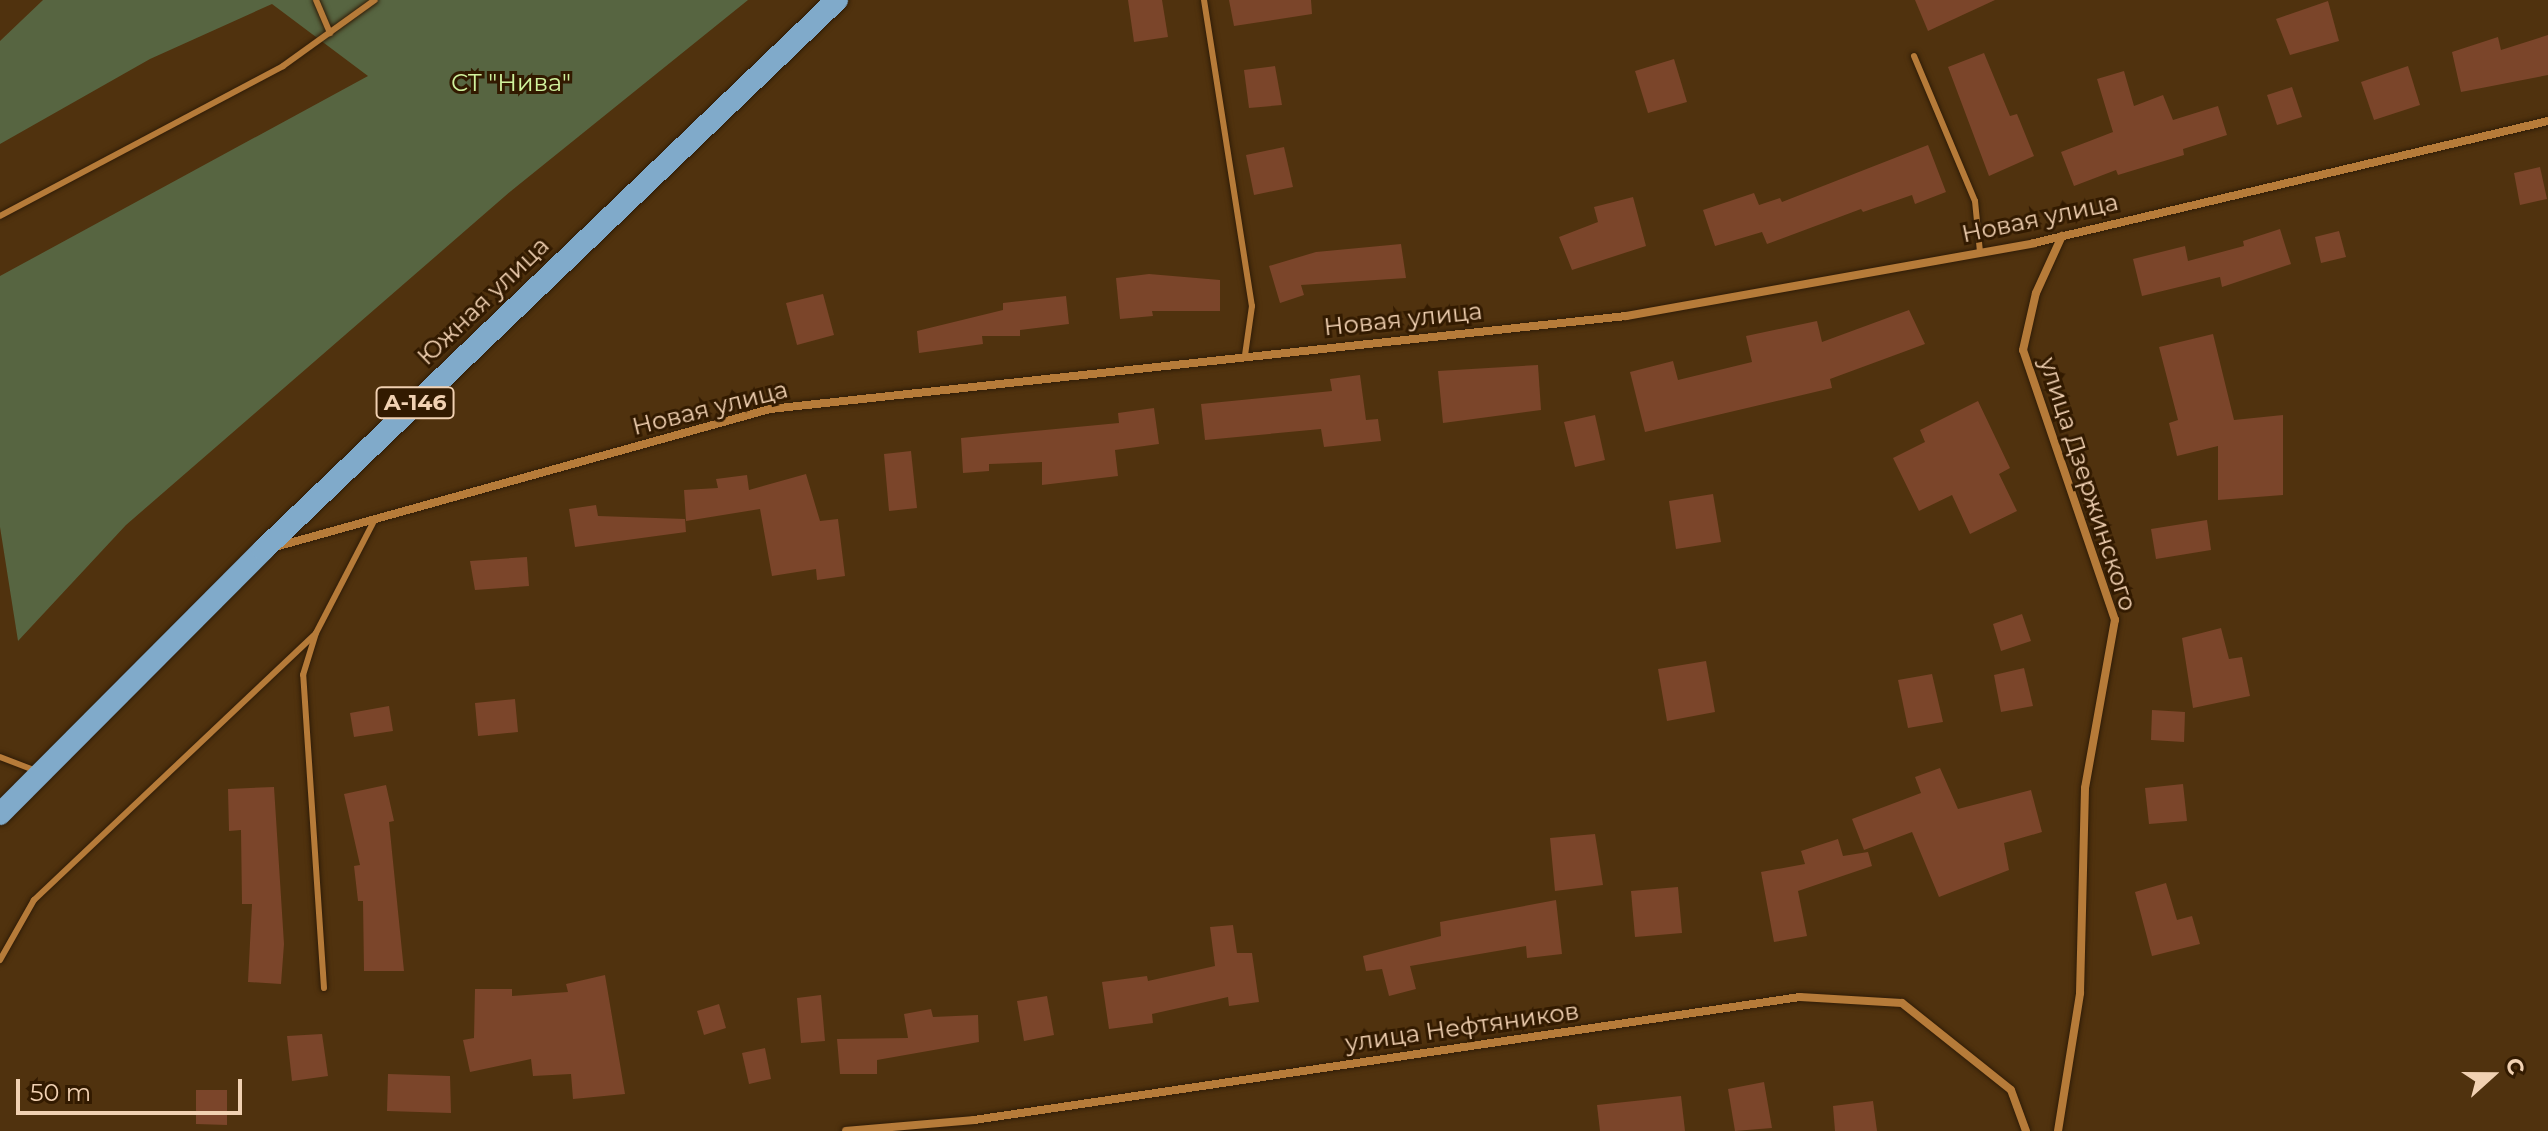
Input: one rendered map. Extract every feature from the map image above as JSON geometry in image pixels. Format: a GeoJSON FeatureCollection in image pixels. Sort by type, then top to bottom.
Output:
{"type":"FeatureCollection","features":[{"type":"Feature","properties":{"kind":"highway","name":"Южная улица"},"geometry":{"type":"LineString","coordinates":[[0,814],[263,550],[837,0]]}},
{"type":"Feature","properties":{"kind":"street","name":"Новая улица"},"geometry":{"type":"LineString","coordinates":[[263,550],[770,409],[1626,316],[2062,236],[2548,121]]}},
{"type":"Feature","properties":{"kind":"street","name":"улица Дзержинского"},"geometry":{"type":"LineString","coordinates":[[2058,1131],[2080,993],[2085,788],[2115,620],[2023,350],[2036,293],[2062,236]]}},
{"type":"Feature","properties":{"kind":"street","name":"улица Нефтяников"},"geometry":{"type":"LineString","coordinates":[[846,1131],[974,1120],[1800,997],[1902,1003],[2011,1090],[2026,1131]]}},
{"type":"Feature","properties":{"kind":"lane"},"geometry":{"type":"LineString","coordinates":[[316,0],[330,33]]}},
{"type":"Feature","properties":{"kind":"lane"},"geometry":{"type":"LineString","coordinates":[[0,216],[283,66],[375,0]]}},
{"type":"Feature","properties":{"kind":"lane"},"geometry":{"type":"LineString","coordinates":[[1204,0],[1252,306],[1245,355]]}},
{"type":"Feature","properties":{"kind":"lane"},"geometry":{"type":"LineString","coordinates":[[1914,56],[1975,201],[1980,252]]}},
{"type":"Feature","properties":{"kind":"lane"},"geometry":{"type":"LineString","coordinates":[[324,988],[303,675],[316,633],[375,519]]}},
{"type":"Feature","properties":{"kind":"lane"},"geometry":{"type":"LineString","coordinates":[[0,960],[34,900],[316,633]]}},
{"type":"Feature","properties":{"kind":"lane"},"geometry":{"type":"LineString","coordinates":[[0,757],[43,774]]}},
{"type":"Feature","properties":{"kind":"green space","name":"СТ \"Нива\""},"geometry":{"type":"Polygon","coordinates":[[[43,0],[748,0],[511,191],[126,525],[18,641],[0,527],[0,276],[368,76],[272,4],[150,59],[0,144],[0,41],[43,0]]]}},
{"type":"Feature","properties":{"kind":"building"},"geometry":{"type":"Polygon","coordinates":[[[1128,0],[1162,0],[1168,37],[1134,42],[1128,0]]]}},
{"type":"Feature","properties":{"kind":"building"},"geometry":{"type":"Polygon","coordinates":[[[1229,0],[1311,0],[1312,14],[1234,26],[1229,0]]]}},
{"type":"Feature","properties":{"kind":"building"},"geometry":{"type":"Polygon","coordinates":[[[1915,0],[1995,0],[1928,31],[1915,0]]]}},
{"type":"Feature","properties":{"kind":"building"},"geometry":{"type":"Polygon","coordinates":[[[2328,1],[2339,41],[2290,55],[2276,19],[2328,1]]]}},
{"type":"Feature","properties":{"kind":"building"},"geometry":{"type":"Polygon","coordinates":[[[2548,35],[2548,75],[2461,92],[2452,52],[2498,37],[2501,50],[2548,35]]]}},
{"type":"Feature","properties":{"kind":"building"},"geometry":{"type":"Polygon","coordinates":[[[1984,53],[2010,116],[2017,114],[2034,156],[1989,176],[1948,67],[1984,53]]]}},
{"type":"Feature","properties":{"kind":"building"},"geometry":{"type":"Polygon","coordinates":[[[1674,59],[1687,102],[1648,113],[1635,71],[1674,59]]]}},
{"type":"Feature","properties":{"kind":"building"},"geometry":{"type":"Polygon","coordinates":[[[1275,66],[1282,105],[1249,108],[1244,70],[1275,66]]]}},
{"type":"Feature","properties":{"kind":"building"},"geometry":{"type":"Polygon","coordinates":[[[2408,66],[2420,105],[2374,120],[2361,82],[2408,66]]]}},
{"type":"Feature","properties":{"kind":"building"},"geometry":{"type":"Polygon","coordinates":[[[2124,71],[2134,106],[2163,95],[2173,120],[2218,106],[2227,135],[2183,149],[2184,155],[2118,175],[2116,170],[2074,186],[2061,152],[2113,132],[2097,79],[2124,71]]]}},
{"type":"Feature","properties":{"kind":"building"},"geometry":{"type":"Polygon","coordinates":[[[2292,87],[2302,117],[2277,125],[2267,95],[2292,87]]]}},
{"type":"Feature","properties":{"kind":"building"},"geometry":{"type":"Polygon","coordinates":[[[1928,145],[1946,192],[1915,204],[1912,195],[1863,212],[1861,209],[1767,244],[1762,232],[1715,246],[1703,210],[1754,193],[1759,205],[1780,198],[1782,202],[1928,145]]]}},
{"type":"Feature","properties":{"kind":"building"},"geometry":{"type":"Polygon","coordinates":[[[1284,147],[1293,187],[1254,195],[1246,155],[1284,147]]]}},
{"type":"Feature","properties":{"kind":"building"},"geometry":{"type":"Polygon","coordinates":[[[2540,167],[2547,199],[2520,205],[2514,173],[2540,167]]]}},
{"type":"Feature","properties":{"kind":"building"},"geometry":{"type":"Polygon","coordinates":[[[1633,197],[1646,246],[1572,270],[1559,237],[1598,222],[1594,207],[1633,197]]]}},
{"type":"Feature","properties":{"kind":"building"},"geometry":{"type":"Polygon","coordinates":[[[2280,229],[2291,264],[2222,287],[2220,277],[2142,296],[2133,259],[2185,246],[2188,261],[2244,246],[2243,241],[2280,229]]]}},
{"type":"Feature","properties":{"kind":"building"},"geometry":{"type":"Polygon","coordinates":[[[2339,231],[2346,257],[2321,263],[2315,237],[2339,231]]]}},
{"type":"Feature","properties":{"kind":"building"},"geometry":{"type":"Polygon","coordinates":[[[1401,244],[1406,278],[1301,285],[1304,295],[1280,303],[1269,266],[1316,252],[1401,244]]]}},
{"type":"Feature","properties":{"kind":"building"},"geometry":{"type":"Polygon","coordinates":[[[1149,274],[1220,280],[1220,311],[1152,311],[1153,316],[1120,319],[1116,278],[1149,274]]]}},
{"type":"Feature","properties":{"kind":"building"},"geometry":{"type":"Polygon","coordinates":[[[823,294],[834,335],[797,345],[786,303],[823,294]]]}},
{"type":"Feature","properties":{"kind":"building"},"geometry":{"type":"Polygon","coordinates":[[[1066,296],[1069,324],[1020,330],[1020,336],[982,336],[983,344],[919,353],[917,331],[1003,310],[1003,303],[1066,296]]]}},
{"type":"Feature","properties":{"kind":"building"},"geometry":{"type":"Polygon","coordinates":[[[1909,310],[1925,344],[1830,379],[1832,388],[1645,432],[1630,372],[1673,361],[1678,380],[1752,362],[1746,336],[1817,321],[1822,342],[1909,310]]]}},
{"type":"Feature","properties":{"kind":"building"},"geometry":{"type":"Polygon","coordinates":[[[2213,334],[2234,420],[2283,415],[2283,495],[2218,500],[2218,446],[2177,456],[2169,423],[2178,420],[2159,347],[2213,334]]]}},
{"type":"Feature","properties":{"kind":"building"},"geometry":{"type":"Polygon","coordinates":[[[1538,365],[1541,410],[1443,423],[1438,371],[1538,365]]]}},
{"type":"Feature","properties":{"kind":"building"},"geometry":{"type":"Polygon","coordinates":[[[1360,375],[1366,420],[1378,419],[1381,441],[1324,447],[1321,429],[1205,440],[1201,404],[1332,391],[1330,379],[1360,375]]]}},
{"type":"Feature","properties":{"kind":"building"},"geometry":{"type":"Polygon","coordinates":[[[1978,401],[2010,468],[1999,474],[2017,511],[1970,534],[1952,495],[1919,511],[1893,458],[1925,442],[1920,430],[1978,401]]]}},
{"type":"Feature","properties":{"kind":"building"},"geometry":{"type":"Polygon","coordinates":[[[1154,408],[1159,444],[1115,450],[1118,476],[1042,485],[1042,462],[989,464],[989,471],[963,473],[961,438],[1119,423],[1118,413],[1154,408]]]}},
{"type":"Feature","properties":{"kind":"building"},"geometry":{"type":"Polygon","coordinates":[[[1595,415],[1605,460],[1575,467],[1564,422],[1595,415]]]}},
{"type":"Feature","properties":{"kind":"building"},"geometry":{"type":"Polygon","coordinates":[[[911,451],[917,508],[889,511],[884,454],[911,451]]]}},
{"type":"Feature","properties":{"kind":"building"},"geometry":{"type":"Polygon","coordinates":[[[806,474],[820,521],[838,519],[845,576],[817,580],[816,569],[772,576],[760,509],[686,521],[684,490],[718,488],[716,479],[747,475],[749,490],[806,474]]]}},
{"type":"Feature","properties":{"kind":"building"},"geometry":{"type":"Polygon","coordinates":[[[1713,494],[1721,542],[1676,549],[1669,501],[1713,494]]]}},
{"type":"Feature","properties":{"kind":"building"},"geometry":{"type":"Polygon","coordinates":[[[596,505],[598,516],[685,519],[686,532],[575,547],[569,509],[596,505]]]}},
{"type":"Feature","properties":{"kind":"building"},"geometry":{"type":"Polygon","coordinates":[[[2207,520],[2211,550],[2156,559],[2151,529],[2207,520]]]}},
{"type":"Feature","properties":{"kind":"building"},"geometry":{"type":"Polygon","coordinates":[[[527,557],[529,586],[475,590],[470,561],[527,557]]]}},
{"type":"Feature","properties":{"kind":"building"},"geometry":{"type":"Polygon","coordinates":[[[2022,614],[2031,641],[2001,651],[1993,624],[2022,614]]]}},
{"type":"Feature","properties":{"kind":"building"},"geometry":{"type":"Polygon","coordinates":[[[2221,628],[2229,659],[2242,657],[2250,696],[2193,708],[2182,638],[2221,628]]]}},
{"type":"Feature","properties":{"kind":"building"},"geometry":{"type":"Polygon","coordinates":[[[1706,661],[1715,712],[1667,721],[1658,669],[1706,661]]]}},
{"type":"Feature","properties":{"kind":"building"},"geometry":{"type":"Polygon","coordinates":[[[2024,668],[2033,706],[2001,712],[1994,675],[2024,668]]]}},
{"type":"Feature","properties":{"kind":"building"},"geometry":{"type":"Polygon","coordinates":[[[1932,674],[1943,722],[1908,728],[1898,680],[1932,674]]]}},
{"type":"Feature","properties":{"kind":"building"},"geometry":{"type":"Polygon","coordinates":[[[515,699],[518,732],[478,736],[475,703],[515,699]]]}},
{"type":"Feature","properties":{"kind":"building"},"geometry":{"type":"Polygon","coordinates":[[[389,706],[393,731],[354,737],[350,713],[389,706]]]}},
{"type":"Feature","properties":{"kind":"building"},"geometry":{"type":"Polygon","coordinates":[[[2152,710],[2185,712],[2184,742],[2151,740],[2152,710]]]}},
{"type":"Feature","properties":{"kind":"building"},"geometry":{"type":"Polygon","coordinates":[[[1940,768],[1958,809],[2031,790],[2042,832],[2004,843],[2009,870],[1939,897],[1912,832],[1864,850],[1852,819],[1921,793],[1915,777],[1940,768]]]}},
{"type":"Feature","properties":{"kind":"building"},"geometry":{"type":"Polygon","coordinates":[[[2183,784],[2187,821],[2149,824],[2145,788],[2183,784]]]}},
{"type":"Feature","properties":{"kind":"building"},"geometry":{"type":"Polygon","coordinates":[[[386,785],[394,821],[389,822],[404,971],[364,971],[363,901],[358,901],[354,866],[360,865],[344,794],[386,785]]]}},
{"type":"Feature","properties":{"kind":"building"},"geometry":{"type":"Polygon","coordinates":[[[274,787],[284,944],[281,984],[248,982],[252,904],[242,904],[241,830],[229,831],[228,789],[274,787]]]}},
{"type":"Feature","properties":{"kind":"building"},"geometry":{"type":"Polygon","coordinates":[[[1595,834],[1603,885],[1555,891],[1550,838],[1595,834]]]}},
{"type":"Feature","properties":{"kind":"building"},"geometry":{"type":"Polygon","coordinates":[[[1838,839],[1843,856],[1868,852],[1872,866],[1798,891],[1807,936],[1774,942],[1761,872],[1805,864],[1801,851],[1838,839]]]}},
{"type":"Feature","properties":{"kind":"building"},"geometry":{"type":"Polygon","coordinates":[[[2166,883],[2177,920],[2192,916],[2200,944],[2152,956],[2135,892],[2166,883]]]}},
{"type":"Feature","properties":{"kind":"building"},"geometry":{"type":"Polygon","coordinates":[[[1678,887],[1682,933],[1635,937],[1631,891],[1678,887]]]}},
{"type":"Feature","properties":{"kind":"building"},"geometry":{"type":"Polygon","coordinates":[[[1556,900],[1562,954],[1527,958],[1526,946],[1410,966],[1416,989],[1389,996],[1382,969],[1366,971],[1363,956],[1441,936],[1440,922],[1556,900]]]}},
{"type":"Feature","properties":{"kind":"building"},"geometry":{"type":"Polygon","coordinates":[[[1233,925],[1237,953],[1252,953],[1259,1002],[1229,1006],[1228,997],[1152,1014],[1153,1023],[1109,1029],[1102,982],[1147,976],[1148,981],[1215,966],[1210,927],[1233,925]]]}},
{"type":"Feature","properties":{"kind":"building"},"geometry":{"type":"Polygon","coordinates":[[[605,975],[625,1094],[573,1099],[571,1074],[533,1076],[531,1059],[470,1072],[463,1040],[474,1038],[475,989],[512,989],[512,996],[568,992],[566,984],[605,975]]]}},
{"type":"Feature","properties":{"kind":"building"},"geometry":{"type":"Polygon","coordinates":[[[821,995],[825,1041],[801,1043],[797,998],[821,995]]]}},
{"type":"Feature","properties":{"kind":"building"},"geometry":{"type":"Polygon","coordinates":[[[1047,996],[1054,1035],[1024,1041],[1017,1001],[1047,996]]]}},
{"type":"Feature","properties":{"kind":"building"},"geometry":{"type":"Polygon","coordinates":[[[719,1004],[726,1028],[704,1035],[697,1011],[719,1004]]]}},
{"type":"Feature","properties":{"kind":"building"},"geometry":{"type":"Polygon","coordinates":[[[931,1009],[933,1017],[978,1015],[979,1042],[877,1060],[877,1074],[840,1074],[837,1039],[908,1038],[904,1014],[931,1009]]]}},
{"type":"Feature","properties":{"kind":"building"},"geometry":{"type":"Polygon","coordinates":[[[322,1034],[328,1076],[292,1081],[287,1036],[322,1034]]]}},
{"type":"Feature","properties":{"kind":"building"},"geometry":{"type":"Polygon","coordinates":[[[765,1048],[771,1079],[749,1084],[742,1053],[765,1048]]]}},
{"type":"Feature","properties":{"kind":"building"},"geometry":{"type":"Polygon","coordinates":[[[388,1074],[450,1076],[451,1113],[387,1111],[388,1074]]]}},
{"type":"Feature","properties":{"kind":"building"},"geometry":{"type":"Polygon","coordinates":[[[1764,1082],[1772,1128],[1735,1131],[1728,1089],[1764,1082]]]}},
{"type":"Feature","properties":{"kind":"building"},"geometry":{"type":"Polygon","coordinates":[[[196,1090],[227,1090],[227,1125],[196,1124],[196,1090]]]}},
{"type":"Feature","properties":{"kind":"building"},"geometry":{"type":"Polygon","coordinates":[[[1681,1096],[1685,1131],[1600,1131],[1597,1105],[1681,1096]]]}},
{"type":"Feature","properties":{"kind":"building"},"geometry":{"type":"Polygon","coordinates":[[[1873,1101],[1877,1131],[1835,1131],[1833,1106],[1873,1101]]]}}]}
